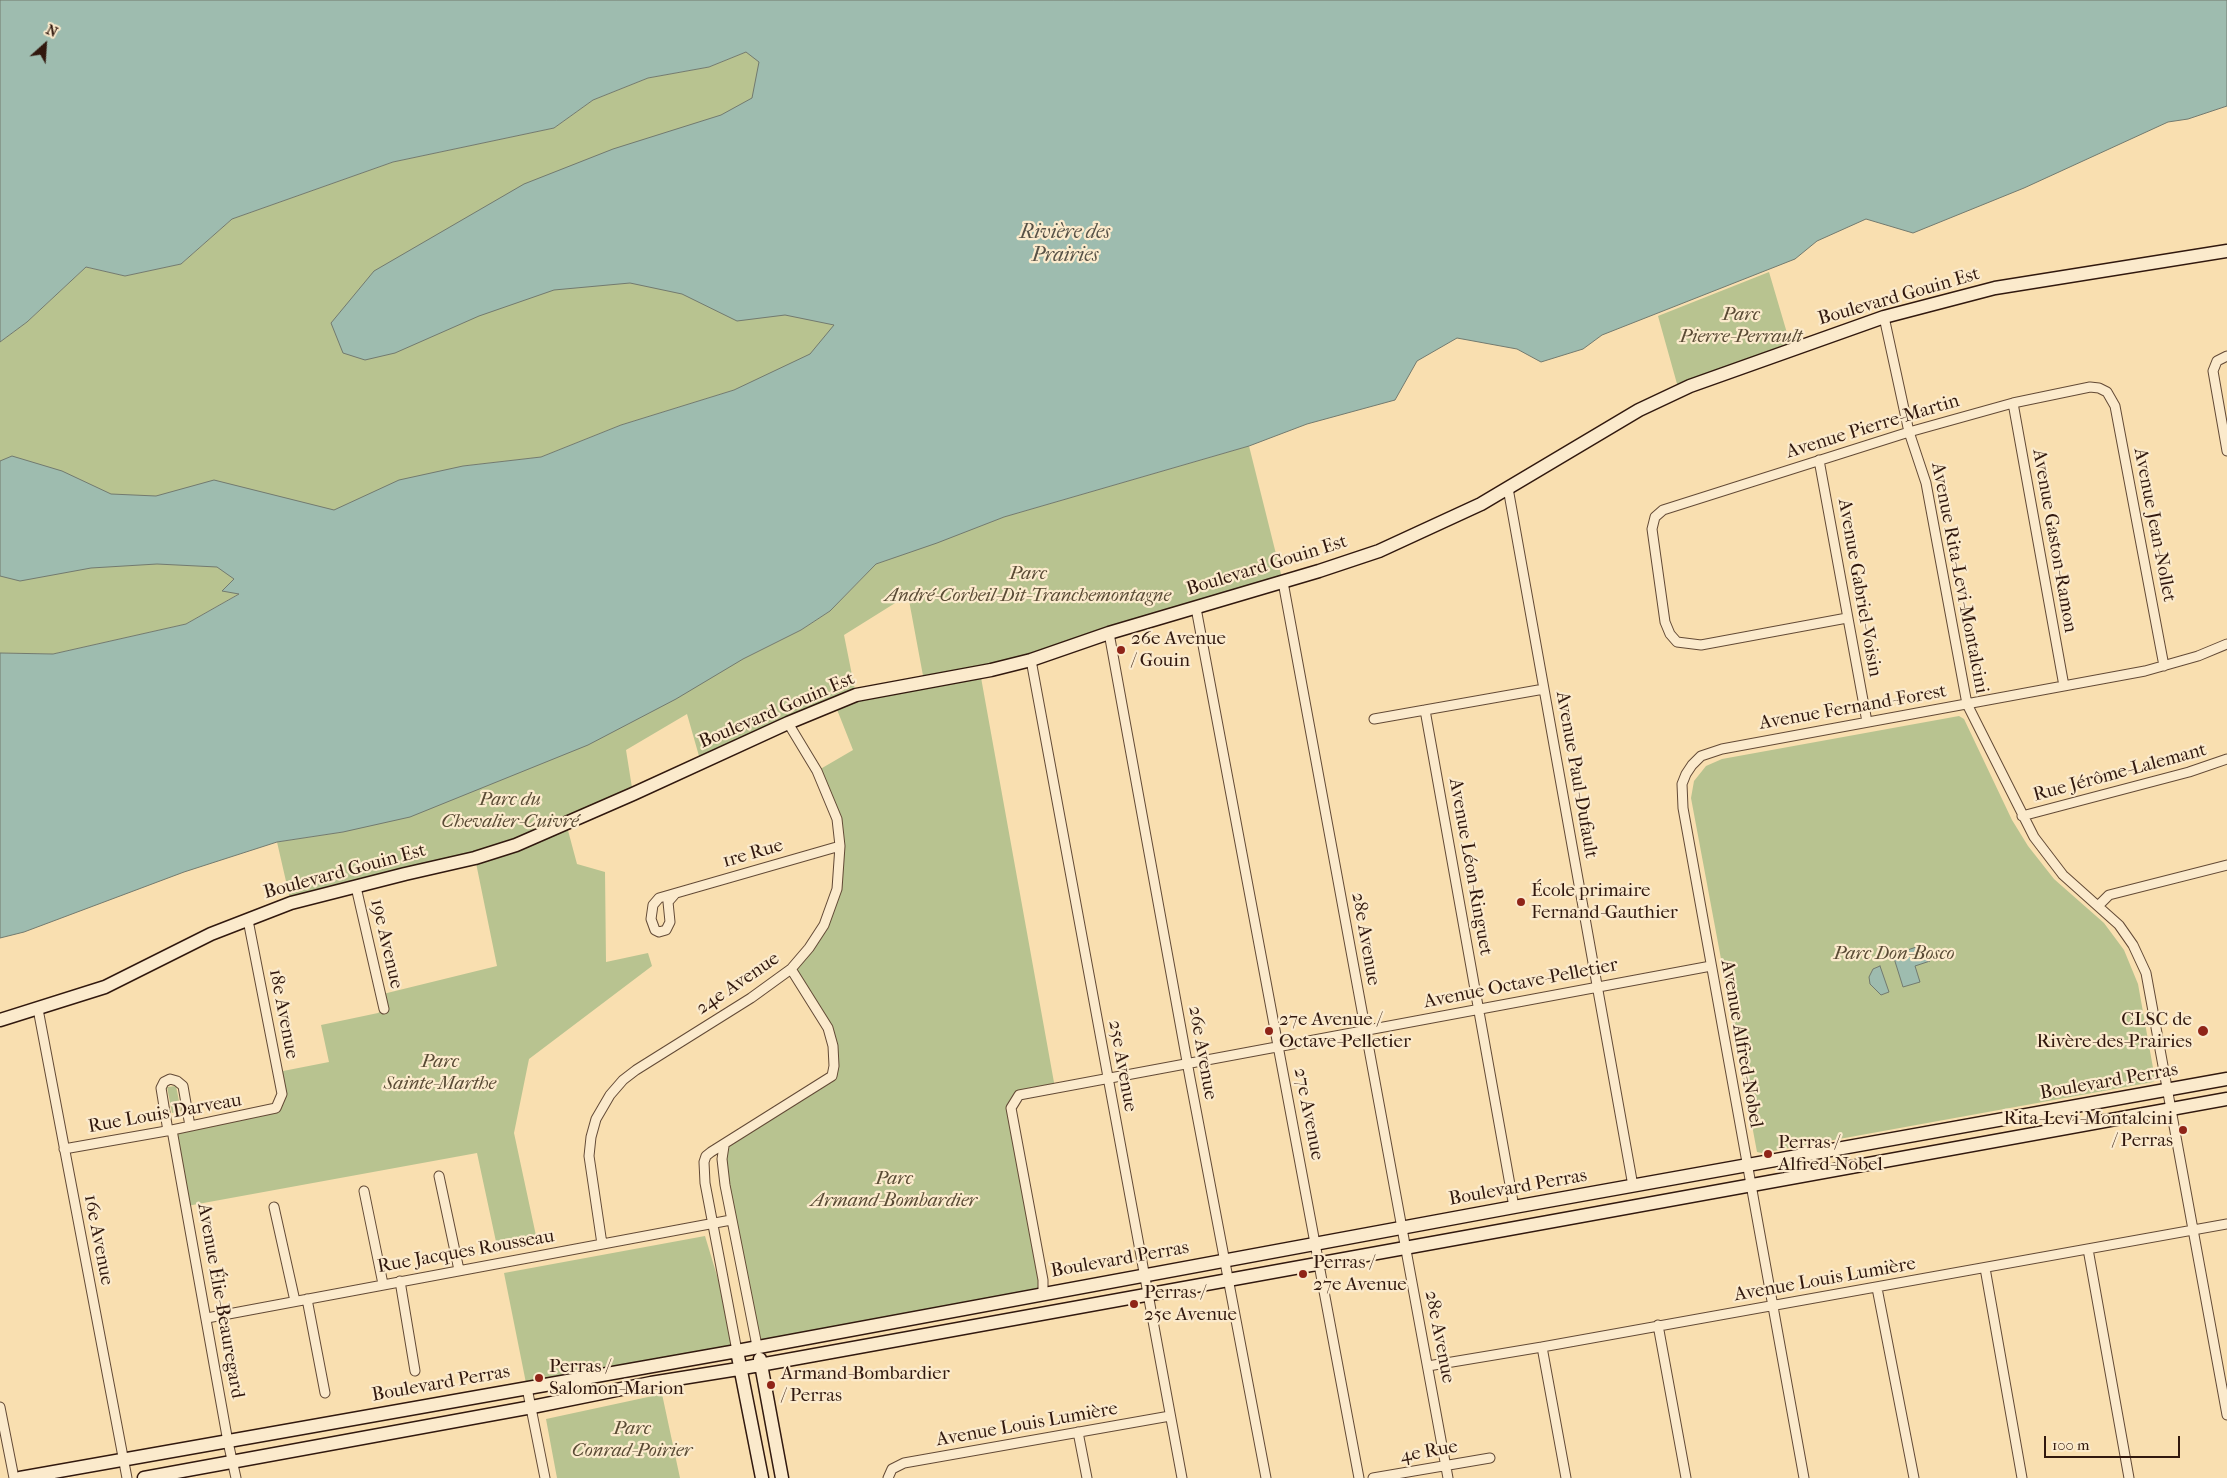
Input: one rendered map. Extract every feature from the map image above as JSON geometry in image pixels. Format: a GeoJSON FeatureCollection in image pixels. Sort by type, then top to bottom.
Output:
{"type":"FeatureCollection","features":[{"type":"Feature","properties":{"kind":"main road","name":"Boulevard Gouin Est"},"geometry":{"type":"LineString","coordinates":[[0,1020],[106,987],[192,942],[291,903],[475,858],[516,844],[633,794],[788,723],[856,695],[985,671],[1031,660],[1109,633],[1362,557],[1413,537],[1481,504],[1639,410],[1690,386],[1884,316],[1995,288],[2227,251]]}},
{"type":"Feature","properties":{"kind":"main road","name":"Boulevard Perras"},"geometry":{"type":"LineString","coordinates":[[20,1478],[527,1388],[1514,1207],[2227,1079]]}},
{"type":"Feature","properties":{"kind":"main road","name":"Boulevard Perras"},"geometry":{"type":"LineString","coordinates":[[144,1478],[650,1384],[2227,1098]]}},
{"type":"Feature","properties":{"kind":"main road"},"geometry":{"type":"LineString","coordinates":[[757,1346],[782,1478]]}},
{"type":"Feature","properties":{"kind":"main road"},"geometry":{"type":"LineString","coordinates":[[737,1350],[762,1478]]}},
{"type":"Feature","properties":{"kind":"street","name":"Avenue Rita-Levi-Montalcini"},"geometry":{"type":"LineString","coordinates":[[1884,316],[1909,432],[1926,483],[1967,704],[2022,816],[2049,859],[2070,881],[2099,905],[2127,935],[2142,964],[2152,1001],[2227,1415]]}},
{"type":"Feature","properties":{"kind":"street"},"geometry":{"type":"LineString","coordinates":[[2227,356],[2217,360],[2213,371],[2227,451]]}},
{"type":"Feature","properties":{"kind":"street","name":"Avenue Pierre-Martin"},"geometry":{"type":"LineString","coordinates":[[1847,618],[1701,645],[1677,642],[1670,634],[1665,622],[1652,529],[1655,517],[1663,510],[1819,460],[2013,403],[2090,387],[2107,392]]}},
{"type":"Feature","properties":{"kind":"street","name":"Avenue Jean-Nollet"},"geometry":{"type":"LineString","coordinates":[[2107,392],[2115,406],[2164,666]]}},
{"type":"Feature","properties":{"kind":"street","name":"Avenue Gaston-Ramon"},"geometry":{"type":"LineString","coordinates":[[2013,403],[2064,686]]}},
{"type":"Feature","properties":{"kind":"street","name":"Avenue Gabriel-Voisin"},"geometry":{"type":"LineString","coordinates":[[1819,460],[1867,722]]}},
{"type":"Feature","properties":{"kind":"street","name":"Avenue Paul-Dufault"},"geometry":{"type":"LineString","coordinates":[[1508,488],[1633,1186]]}},
{"type":"Feature","properties":{"kind":"street","name":"28e Avenue"},"geometry":{"type":"LineString","coordinates":[[1283,582],[1448,1478]]}},
{"type":"Feature","properties":{"kind":"street","name":"27e Avenue"},"geometry":{"type":"LineString","coordinates":[[1196,608],[1359,1478]]}},
{"type":"Feature","properties":{"kind":"street","name":"26e Avenue"},"geometry":{"type":"LineString","coordinates":[[1109,633],[1266,1478]]}},
{"type":"Feature","properties":{"kind":"street","name":"Avenue Fernand-Forest"},"geometry":{"type":"LineString","coordinates":[[1692,765],[1701,756],[1722,748],[2164,666],[2227,644]]}},
{"type":"Feature","properties":{"kind":"street","name":"25e Avenue"},"geometry":{"type":"LineString","coordinates":[[1031,660],[1182,1478]]}},
{"type":"Feature","properties":{"kind":"street"},"geometry":{"type":"LineString","coordinates":[[1374,719],[1544,689]]}},
{"type":"Feature","properties":{"kind":"street","name":"Avenue Léon-Ringuet"},"geometry":{"type":"LineString","coordinates":[[1425,710],[1514,1207]]}},
{"type":"Feature","properties":{"kind":"street","name":"24e Avenue"},"geometry":{"type":"LineString","coordinates":[[602,1244],[589,1156],[591,1137],[596,1120],[610,1095],[623,1080],[636,1070],[751,998],[791,969],[809,948],[824,925],[837,889],[840,846],[837,819],[817,771],[788,723]]}},
{"type":"Feature","properties":{"kind":"street","name":"Rue Jérôme-Lalemant"},"geometry":{"type":"LineString","coordinates":[[2022,816],[2201,769],[2227,759]]}},
{"type":"Feature","properties":{"kind":"street","name":"Avenue Alfred-Nobel"},"geometry":{"type":"LineString","coordinates":[[1692,765],[1682,784],[1681,797],[1804,1478]]}},
{"type":"Feature","properties":{"kind":"street","name":"1re Rue"},"geometry":{"type":"LineString","coordinates":[[675,894],[840,846]]}},
{"type":"Feature","properties":{"kind":"street"},"geometry":{"type":"LineString","coordinates":[[2099,905],[2109,895],[2227,866]]}},
{"type":"Feature","properties":{"kind":"street","name":"19e Avenue"},"geometry":{"type":"LineString","coordinates":[[356,886],[384,1009]]}},
{"type":"Feature","properties":{"kind":"street","name":"18e Avenue"},"geometry":{"type":"LineString","coordinates":[[248,920],[282,1094],[280,1104],[271,1111]]}},
{"type":"Feature","properties":{"kind":"street","name":"Avenue Octave-Pelletier"},"geometry":{"type":"LineString","coordinates":[[1043,1293],[1043,1280],[1012,1108],[1015,1098],[1024,1092],[1188,1064],[1598,985],[1710,966]]}},
{"type":"Feature","properties":{"kind":"street"},"geometry":{"type":"LineString","coordinates":[[737,1350],[713,1223],[704,1162],[706,1156],[824,1083],[832,1076],[834,1071],[833,1046],[828,1028],[791,969]]}},
{"type":"Feature","properties":{"kind":"street","name":"16e Avenue"},"geometry":{"type":"LineString","coordinates":[[38,1009],[127,1478]]}},
{"type":"Feature","properties":{"kind":"street","name":"Avenue Élie-Beauregard"},"geometry":{"type":"LineString","coordinates":[[190,1126],[183,1086],[177,1081],[170,1079],[164,1082],[161,1088],[207,1318],[236,1478]]}},
{"type":"Feature","properties":{"kind":"street","name":"Rue Louis Darveau"},"geometry":{"type":"LineString","coordinates":[[64,1149],[271,1111]]}},
{"type":"Feature","properties":{"kind":"street"},"geometry":{"type":"LineString","coordinates":[[724,1146],[723,1171],[731,1220],[757,1346]]}},
{"type":"Feature","properties":{"kind":"street"},"geometry":{"type":"LineString","coordinates":[[439,1176],[459,1270]]}},
{"type":"Feature","properties":{"kind":"street"},"geometry":{"type":"LineString","coordinates":[[364,1191],[383,1284]]}},
{"type":"Feature","properties":{"kind":"street"},"geometry":{"type":"LineString","coordinates":[[274,1207],[295,1301]]}},
{"type":"Feature","properties":{"kind":"street","name":"Rue Jacques Rousseau"},"geometry":{"type":"LineString","coordinates":[[207,1318],[731,1220]]}},
{"type":"Feature","properties":{"kind":"street","name":"Avenue Louis Lumière"},"geometry":{"type":"LineString","coordinates":[[1428,1366],[1542,1348],[1658,1325],[1877,1288],[2227,1224]]}},
{"type":"Feature","properties":{"kind":"street"},"geometry":{"type":"LineString","coordinates":[[2088,1249],[2130,1478]]}},
{"type":"Feature","properties":{"kind":"street"},"geometry":{"type":"LineString","coordinates":[[1985,1268],[2022,1478]]}},
{"type":"Feature","properties":{"kind":"street"},"geometry":{"type":"LineString","coordinates":[[400,1281],[416,1371]]}},
{"type":"Feature","properties":{"kind":"street"},"geometry":{"type":"LineString","coordinates":[[1877,1288],[1914,1478]]}},
{"type":"Feature","properties":{"kind":"street"},"geometry":{"type":"LineString","coordinates":[[308,1299],[325,1393]]}},
{"type":"Feature","properties":{"kind":"street"},"geometry":{"type":"LineString","coordinates":[[1658,1325],[1686,1478]]}},
{"type":"Feature","properties":{"kind":"street"},"geometry":{"type":"LineString","coordinates":[[1542,1348],[1566,1478]]}},
{"type":"Feature","properties":{"kind":"street"},"geometry":{"type":"LineString","coordinates":[[527,1388],[545,1478]]}},
{"type":"Feature","properties":{"kind":"street"},"geometry":{"type":"LineString","coordinates":[[0,1407],[14,1478]]}},
{"type":"Feature","properties":{"kind":"street","name":"Avenue Louis Lumière"},"geometry":{"type":"LineString","coordinates":[[890,1474],[904,1463],[1170,1416]]}},
{"type":"Feature","properties":{"kind":"street"},"geometry":{"type":"LineString","coordinates":[[1078,1432],[1087,1478]]}},
{"type":"Feature","properties":{"kind":"street","name":"4e Rue"},"geometry":{"type":"LineString","coordinates":[[1373,1478],[1490,1458]]}},
{"type":"Feature","properties":{"kind":"green space"},"geometry":{"type":"Polygon","coordinates":[[[746,52],[1079,259],[734,390],[621,425],[541,457],[463,466],[186,624],[53,654],[0,653],[0,342],[27,322],[86,267],[125,276],[181,264],[232,219],[393,162],[554,128],[593,100],[648,78],[709,67],[746,52]]]}},
{"type":"Feature","properties":{"kind":"green space","name":"Parc Pierre-Perrault"},"geometry":{"type":"Polygon","coordinates":[[[1769,272],[1792,350],[1679,391],[1658,316],[1769,272]]]}},
{"type":"Feature","properties":{"kind":"green space"},"geometry":{"type":"Polygon","coordinates":[[[1249,446],[1283,582],[980,672],[1055,1088],[1024,1092],[1013,1103],[1043,1293],[757,1346],[731,1220],[724,1146],[832,1076],[831,1037],[791,969],[809,948],[837,889],[837,819],[817,771],[853,750],[836,707],[701,763],[687,714],[626,750],[633,794],[566,823],[577,864],[605,872],[606,962],[648,953],[652,966],[529,1059],[514,1133],[538,1245],[498,1251],[477,1153],[187,1206],[172,1130],[280,1104],[278,1072],[329,1062],[321,1025],[378,1013],[384,1009],[383,994],[497,966],[475,858],[291,903],[277,842],[343,832],[743,659],[801,630],[830,611],[876,564],[1004,517],[1249,446]],[[908,595],[844,635],[856,695],[924,681],[908,595]]]}},
{"type":"Feature","properties":{"kind":"green space","name":"Parc Don-Bosco"},"geometry":{"type":"Polygon","coordinates":[[[1959,716],[1964,719],[2012,820],[2028,846],[2054,879],[2104,923],[2124,950],[2138,984],[2155,1079],[2153,1082],[1762,1153],[1757,1152],[1691,798],[1694,781],[1706,766],[1722,759],[1959,716]]]}},
{"type":"Feature","properties":{"kind":"green space"},"geometry":{"type":"Polygon","coordinates":[[[176,1086],[181,1111],[172,1113],[167,1087],[176,1086]]]}},
{"type":"Feature","properties":{"kind":"green space"},"geometry":{"type":"Polygon","coordinates":[[[705,1236],[734,1332],[737,1351],[527,1388],[504,1273],[705,1236]]]}},
{"type":"Feature","properties":{"kind":"green space","name":"Parc Conrad-Poirier"},"geometry":{"type":"Polygon","coordinates":[[[662,1394],[680,1478],[557,1478],[546,1419],[662,1394]]]}},
{"type":"Feature","properties":{"kind":"water","name":"Rivière des Prairies"},"geometry":{"type":"Polygon","coordinates":[[[0,0],[2227,0],[2227,106],[2188,119],[2168,122],[2024,188],[1913,233],[1866,219],[1817,241],[1795,259],[1602,335],[1583,349],[1541,362],[1517,349],[1457,338],[1417,361],[1395,400],[1307,424],[1249,446],[1004,517],[876,564],[830,611],[801,630],[743,659],[676,699],[588,745],[410,817],[343,832],[277,842],[184,872],[24,932],[0,938],[0,653],[53,654],[186,624],[239,594],[222,591],[234,579],[217,567],[157,564],[91,568],[20,581],[0,576],[0,461],[12,456],[62,471],[111,494],[156,496],[214,480],[334,510],[399,480],[463,466],[541,457],[621,425],[734,390],[810,354],[834,325],[785,315],[737,321],[682,294],[630,283],[554,290],[479,316],[395,353],[365,360],[343,353],[331,323],[374,271],[524,184],[613,149],[721,115],[752,98],[759,62],[746,52],[709,67],[648,78],[593,100],[554,128],[393,162],[232,219],[181,264],[125,276],[86,267],[27,322],[0,342],[0,0]]]}},
{"type":"Feature","properties":{"kind":"water"},"geometry":{"type":"Polygon","coordinates":[[[1925,944],[1930,961],[1915,966],[1920,982],[1903,987],[1893,955],[1925,944]]]}},
{"type":"Feature","properties":{"kind":"water"},"geometry":{"type":"Polygon","coordinates":[[[1880,966],[1889,992],[1881,995],[1870,984],[1869,977],[1873,969],[1880,966]]]}},
{"type":"Feature","properties":{"kind":"place","name":"26e Avenue / Gouin"},"geometry":{"type":"Point","coordinates":[1121,650]}},
{"type":"Feature","properties":{"kind":"place","name":"École primaire Fernand-Gauthier"},"geometry":{"type":"Point","coordinates":[1521,902]}},
{"type":"Feature","properties":{"kind":"place","name":"27e Avenue / Octave-Pelletier"},"geometry":{"type":"Point","coordinates":[1269,1031]}},
{"type":"Feature","properties":{"kind":"place","name":"CLSC de Rivère-des-Prairies"},"geometry":{"type":"Point","coordinates":[2203,1031]}},
{"type":"Feature","properties":{"kind":"place","name":"Rita-Levi-Montalcini / Perras"},"geometry":{"type":"Point","coordinates":[2183,1130]}},
{"type":"Feature","properties":{"kind":"place","name":"Perras / Alfred-Nobel"},"geometry":{"type":"Point","coordinates":[1768,1154]}},
{"type":"Feature","properties":{"kind":"place","name":"Perras / 27e Avenue"},"geometry":{"type":"Point","coordinates":[1303,1274]}},
{"type":"Feature","properties":{"kind":"place","name":"Perras / 25e Avenue"},"geometry":{"type":"Point","coordinates":[1134,1304]}},
{"type":"Feature","properties":{"kind":"place","name":"Perras / Salomon-Marion"},"geometry":{"type":"Point","coordinates":[539,1378]}},
{"type":"Feature","properties":{"kind":"place","name":"Armand-Bombardier / Perras"},"geometry":{"type":"Point","coordinates":[771,1385]}},
{"type":"Feature","properties":{"kind":"park label","name":"Parc André-Corbeil-Dit-Tranchemontagne"},"geometry":{"type":"Point","coordinates":[1028,585]}},
{"type":"Feature","properties":{"kind":"park label","name":"Parc du Chevalier-Cuivré"},"geometry":{"type":"Point","coordinates":[510,811]}},
{"type":"Feature","properties":{"kind":"park label","name":"Parc Sainte-Marthe"},"geometry":{"type":"Point","coordinates":[440,1073]}},
{"type":"Feature","properties":{"kind":"park label","name":"Parc Armand-Bombardier"},"geometry":{"type":"Point","coordinates":[894,1190]}}]}
